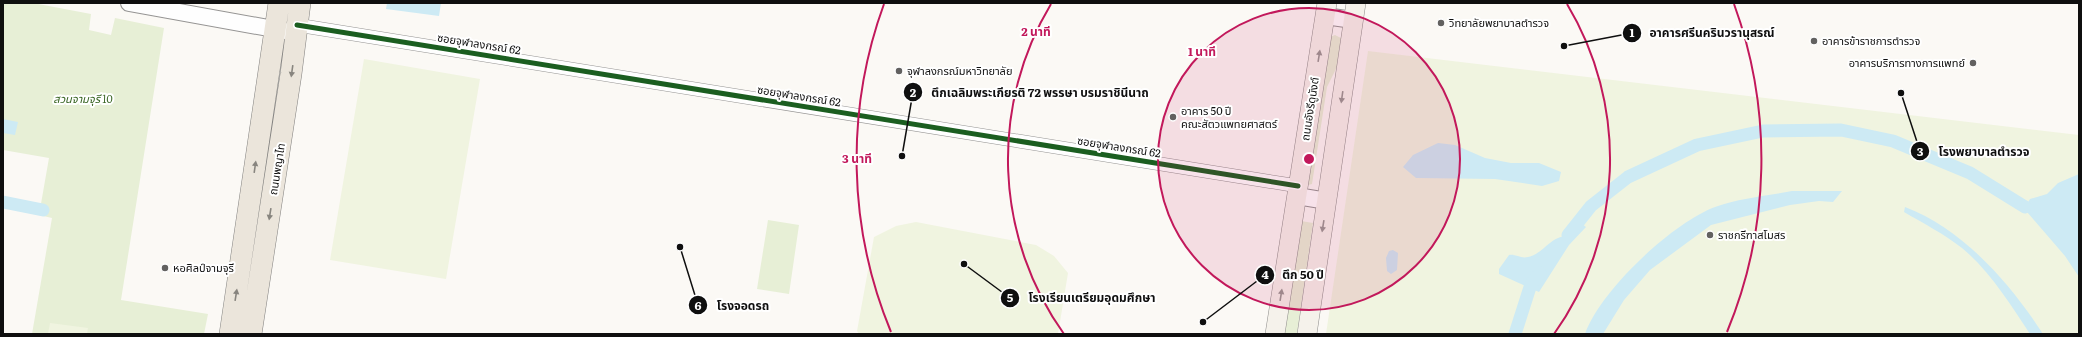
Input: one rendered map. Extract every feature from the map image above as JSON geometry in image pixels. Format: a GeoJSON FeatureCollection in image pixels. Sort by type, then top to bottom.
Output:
{"type":"FeatureCollection","features":[{"type":"Feature","properties":{"kind":"main road","name":"ถนนพญาไท"},"geometry":{"type":"LineString","coordinates":[[230,334],[279,3]]}},
{"type":"Feature","properties":{"kind":"main road","name":"ถนนพญาไท"},"geometry":{"type":"LineString","coordinates":[[252,334],[300,3]]}},
{"type":"Feature","properties":{"kind":"main road","name":"ถนนอังรีดูนังต์"},"geometry":{"type":"LineString","coordinates":[[1275,334],[1326,9]]}},
{"type":"Feature","properties":{"kind":"main road"},"geometry":{"type":"LineString","coordinates":[[1307,334],[1354,11]]}},
{"type":"Feature","properties":{"kind":"street"},"geometry":{"type":"LineString","coordinates":[[129,3],[274,30],[297,29]]}},
{"type":"Feature","properties":{"kind":"street"},"geometry":{"type":"LineString","coordinates":[[1326,9],[1354,11]]}},
{"type":"Feature","properties":{"kind":"street","name":"ซอยจุฬาลงกรณ์ 62"},"geometry":{"type":"LineString","coordinates":[[297,29],[1297,191]]}},
{"type":"Feature","properties":{"kind":"street"},"geometry":{"type":"LineString","coordinates":[[1297,191],[1327,201]]}},
{"type":"Feature","properties":{"kind":"green space","name":"สวนจามจุรี 10"},"geometry":{"type":"Polygon","coordinates":[[[3,3],[33,3],[91,14],[89,30],[111,35],[115,18],[164,28],[121,300],[208,314],[204,334],[32,334],[52,218],[39,215],[49,158],[3,150],[3,3]]]}},
{"type":"Feature","properties":{"kind":"green space"},"geometry":{"type":"Polygon","coordinates":[[[1335,35],[1341,38],[1337,67],[1327,87],[1312,184],[1308,185],[1306,182],[1330,37],[1335,35]]]}},
{"type":"Feature","properties":{"kind":"green space","name":"ราชกรีฑาสโมสร"},"geometry":{"type":"Polygon","coordinates":[[[1368,51],[2079,135],[2079,334],[1326,334],[1368,51]]]}},
{"type":"Feature","properties":{"kind":"green space"},"geometry":{"type":"Polygon","coordinates":[[[364,59],[480,79],[446,279],[330,260],[364,59]]]}},
{"type":"Feature","properties":{"kind":"green space"},"geometry":{"type":"Polygon","coordinates":[[[768,220],[799,225],[789,294],[757,289],[768,220]]]}},
{"type":"Feature","properties":{"kind":"green space"},"geometry":{"type":"Polygon","coordinates":[[[1301,221],[1313,223],[1297,334],[1284,334],[1301,221]]]}},
{"type":"Feature","properties":{"kind":"green space"},"geometry":{"type":"Polygon","coordinates":[[[916,222],[1036,245],[1054,256],[1068,273],[1058,334],[859,334],[857,331],[874,237],[896,226],[916,222]]]}},
{"type":"Feature","properties":{"kind":"green space"},"geometry":{"type":"Polygon","coordinates":[[[50,323],[88,328],[87,334],[48,334],[50,323]]]}},
{"type":"Feature","properties":{"kind":"water"},"geometry":{"type":"Polygon","coordinates":[[[387,3],[441,3],[439,16],[386,9],[387,3]]]}},
{"type":"Feature","properties":{"kind":"water"},"geometry":{"type":"Polygon","coordinates":[[[3,119],[18,122],[15,135],[3,133],[3,119]]]}},
{"type":"Feature","properties":{"kind":"water"},"geometry":{"type":"Polygon","coordinates":[[[1438,143],[1455,145],[1485,158],[1511,163],[1539,163],[1561,172],[1559,181],[1542,186],[1495,179],[1416,178],[1403,167],[1413,155],[1438,143]]]}},
{"type":"Feature","properties":{"kind":"water"},"geometry":{"type":"Polygon","coordinates":[[[2079,174],[2079,277],[2065,256],[2027,212],[2025,207],[2030,199],[2047,194],[2058,183],[2079,174]]]}},
{"type":"Feature","properties":{"kind":"water"},"geometry":{"type":"Polygon","coordinates":[[[1792,191],[1842,191],[1833,202],[1819,201],[1790,205],[1711,225],[1650,270],[1624,300],[1603,334],[1585,334],[1593,317],[1621,279],[1659,243],[1679,228],[1698,215],[1724,204],[1743,199],[1792,191]]]}},
{"type":"Feature","properties":{"kind":"water"},"geometry":{"type":"Polygon","coordinates":[[[1905,207],[1946,229],[1965,243],[2000,277],[2016,296],[2043,334],[2030,334],[1999,288],[1982,267],[1962,248],[1948,238],[1904,212],[1905,207]]]}},
{"type":"Feature","properties":{"kind":"water"},"geometry":{"type":"Polygon","coordinates":[[[1577,220],[1586,227],[1569,245],[1539,292],[1499,274],[1499,269],[1509,255],[1525,257],[1538,253],[1559,237],[1565,236],[1577,220]]]}},
{"type":"Feature","properties":{"kind":"water"},"geometry":{"type":"Polygon","coordinates":[[[1393,250],[1398,253],[1397,270],[1391,274],[1387,271],[1386,258],[1389,251],[1393,250]]]}},
{"type":"Feature","properties":{"kind":"waterway"},"geometry":{"type":"LineString","coordinates":[[1568,235],[1591,206],[1628,177],[1697,145],[1763,131],[1841,130],[1893,141],[1970,173],[2025,207]]}},
{"type":"Feature","properties":{"kind":"waterway"},"geometry":{"type":"LineString","coordinates":[[3,202],[43,210]]}},
{"type":"Feature","properties":{"kind":"waterway"},"geometry":{"type":"LineString","coordinates":[[1515,334],[1531,284],[1540,273]]}},
{"type":"Feature","properties":{"kind":"cycle path"},"geometry":{"type":"LineString","coordinates":[[297,25],[1298,186]]}},
{"type":"Feature","properties":{"kind":"place","name":"วิทยาลัยพยาบาลตำรวจ"},"geometry":{"type":"Point","coordinates":[1441,23]}},
{"type":"Feature","properties":{"kind":"place","name":"อาคารข้าราชการตำรวจ"},"geometry":{"type":"Point","coordinates":[1814,41]}},
{"type":"Feature","properties":{"kind":"place","name":"อาคารศรีนครินวรานุสรณ์"},"geometry":{"type":"Point","coordinates":[1564,46]}},
{"type":"Feature","properties":{"kind":"place","name":"อาคารบริการทางการแพทย์"},"geometry":{"type":"Point","coordinates":[1973,63]}},
{"type":"Feature","properties":{"kind":"place","name":"จุฬาลงกรณ์มหาวิทยาลัย"},"geometry":{"type":"Point","coordinates":[899,71]}},
{"type":"Feature","properties":{"kind":"place","name":"โรงพยาบาลตำรวจ"},"geometry":{"type":"Point","coordinates":[1901,93]}},
{"type":"Feature","properties":{"kind":"place","name":"อาคาร 50 ปี คณะสัตวแพทยศาสตร์"},"geometry":{"type":"Point","coordinates":[1173,117]}},
{"type":"Feature","properties":{"kind":"place","name":"ตึกเฉลิมพระเกียรติ 72 พรรษา บรมราชินีนาถ"},"geometry":{"type":"Point","coordinates":[902,156]}},
{"type":"Feature","properties":{"kind":"place","name":"ราชกรีฑาสโมสร"},"geometry":{"type":"Point","coordinates":[1710,235]}},
{"type":"Feature","properties":{"kind":"place","name":"โรงจอดรถ"},"geometry":{"type":"Point","coordinates":[680,247]}},
{"type":"Feature","properties":{"kind":"place","name":"โรงเรียนเตรียมอุดมศึกษา"},"geometry":{"type":"Point","coordinates":[964,264]}},
{"type":"Feature","properties":{"kind":"place","name":"หอศิลป์จามจุรี"},"geometry":{"type":"Point","coordinates":[165,268]}},
{"type":"Feature","properties":{"kind":"place","name":"ตึก 50 ปี"},"geometry":{"type":"Point","coordinates":[1203,322]}}]}
